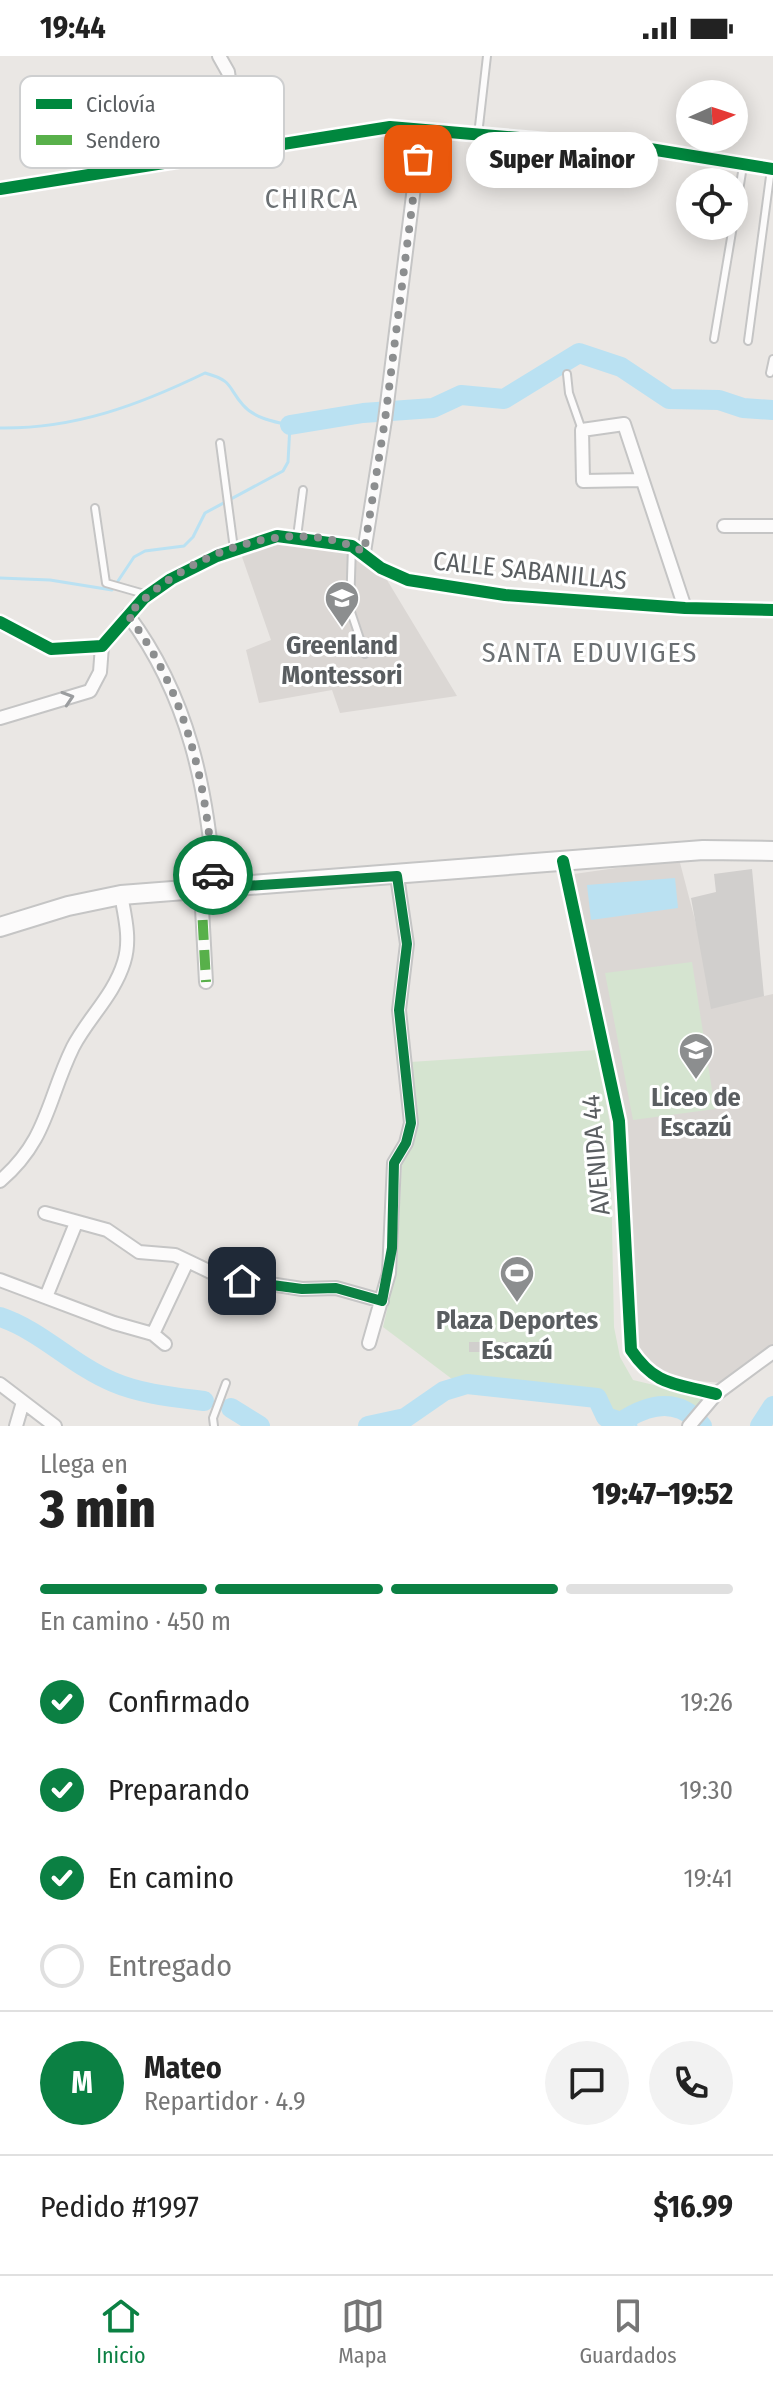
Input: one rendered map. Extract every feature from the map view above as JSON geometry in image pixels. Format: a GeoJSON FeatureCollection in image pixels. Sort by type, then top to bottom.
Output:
{"type":"FeatureCollection","features":[{"type":"Feature","properties":{"kind":"main road"},"geometry":{"type":"LineString","coordinates":[[0,927],[68,906],[121,895],[703,850],[773,851]]}},
{"type":"Feature","properties":{"kind":"street"},"geometry":{"type":"LineString","coordinates":[[219,56],[229,76]]}},
{"type":"Feature","properties":{"kind":"street"},"geometry":{"type":"LineString","coordinates":[[284,142],[390,127],[650,149],[772,169]]}},
{"type":"Feature","properties":{"kind":"street"},"geometry":{"type":"LineString","coordinates":[[358,549],[385,420],[421,131]]}},
{"type":"Feature","properties":{"kind":"street"},"geometry":{"type":"LineString","coordinates":[[0,189],[125,168]]}},
{"type":"Feature","properties":{"kind":"street"},"geometry":{"type":"LineString","coordinates":[[642,480],[583,481],[582,430],[624,424],[685,608]]}},
{"type":"Feature","properties":{"kind":"street"},"geometry":{"type":"LineString","coordinates":[[724,526],[773,526]]}},
{"type":"Feature","properties":{"kind":"street","name":"CALLE SABANILLAS"},"geometry":{"type":"LineString","coordinates":[[102,646],[148,595],[171,579],[234,549],[277,536],[358,549],[381,568],[408,580],[505,595],[685,608],[773,610]]}},
{"type":"Feature","properties":{"kind":"street"},"geometry":{"type":"LineString","coordinates":[[128,615],[150,645],[176,698],[190,736],[206,802],[206,982]]}},
{"type":"Feature","properties":{"kind":"street"},"geometry":{"type":"LineString","coordinates":[[0,622],[51,649],[102,646],[100,672],[90,691],[0,718]]}},
{"type":"Feature","properties":{"kind":"street","name":"AVENIDA 44"},"geometry":{"type":"LineString","coordinates":[[563,861],[619,1121],[631,1350],[646,1371],[661,1380],[716,1394]]}},
{"type":"Feature","properties":{"kind":"street"},"geometry":{"type":"LineString","coordinates":[[369,1343],[382,1301],[392,1248],[394,1163],[406,1143],[411,1123],[399,1010],[407,944],[397,876]]}},
{"type":"Feature","properties":{"kind":"street"},"geometry":{"type":"LineString","coordinates":[[0,1181],[29,1155],[74,1045],[114,987],[125,960],[128,932],[121,895]]}},
{"type":"Feature","properties":{"kind":"street"},"geometry":{"type":"LineString","coordinates":[[45,1213],[107,1230],[139,1252],[175,1255],[242,1281],[302,1289],[336,1288],[382,1301]]}},
{"type":"Feature","properties":{"kind":"street"},"geometry":{"type":"LineString","coordinates":[[46,1297],[76,1223]]}},
{"type":"Feature","properties":{"kind":"street"},"geometry":{"type":"LineString","coordinates":[[153,1334],[187,1262]]}},
{"type":"Feature","properties":{"kind":"street"},"geometry":{"type":"LineString","coordinates":[[0,1280],[114,1323],[153,1334],[165,1344]]}},
{"type":"Feature","properties":{"kind":"street"},"geometry":{"type":"LineString","coordinates":[[689,1426],[716,1394],[773,1352]]}},
{"type":"Feature","properties":{"kind":"street"},"geometry":{"type":"LineString","coordinates":[[0,1384],[55,1426]]}},
{"type":"Feature","properties":{"kind":"street"},"geometry":{"type":"LineString","coordinates":[[16,1426],[23,1402]]}},
{"type":"Feature","properties":{"kind":"lane"},"geometry":{"type":"LineString","coordinates":[[478,135],[487,56]]}},
{"type":"Feature","properties":{"kind":"lane"},"geometry":{"type":"LineString","coordinates":[[748,341],[772,169]]}},
{"type":"Feature","properties":{"kind":"lane"},"geometry":{"type":"LineString","coordinates":[[714,339],[731,240]]}},
{"type":"Feature","properties":{"kind":"lane"},"geometry":{"type":"LineString","coordinates":[[770,373],[773,359]]}},
{"type":"Feature","properties":{"kind":"lane"},"geometry":{"type":"LineString","coordinates":[[567,374],[569,393],[582,430]]}},
{"type":"Feature","properties":{"kind":"lane"},"geometry":{"type":"LineString","coordinates":[[220,443],[234,549]]}},
{"type":"Feature","properties":{"kind":"lane"},"geometry":{"type":"LineString","coordinates":[[297,537],[303,490]]}},
{"type":"Feature","properties":{"kind":"lane"},"geometry":{"type":"LineString","coordinates":[[95,508],[106,583],[148,595]]}},
{"type":"Feature","properties":{"kind":"lane"},"geometry":{"type":"LineString","coordinates":[[358,549],[350,609],[365,654]]}},
{"type":"Feature","properties":{"kind":"lane"},"geometry":{"type":"LineString","coordinates":[[214,1426],[213,1418],[226,1383]]}},
{"type":"Feature","properties":{"kind":"shaded area","name":"Greenland Montessori"},"geometry":{"type":"Polygon","coordinates":[[[278,545],[340,550],[371,564],[387,580],[457,696],[340,713],[332,690],[259,703],[246,650],[271,640],[241,554],[278,545]]]}},
{"type":"Feature","properties":{"kind":"shaded area","name":"Liceo de Escazú"},"geometry":{"type":"Polygon","coordinates":[[[679,859],[701,943],[764,996],[773,994],[773,1345],[723,1383],[686,1380],[659,1370],[637,1348],[628,1127],[574,874],[679,859]]]}},
{"type":"Feature","properties":{"kind":"green space"},"geometry":{"type":"Polygon","coordinates":[[[692,962],[715,1109],[633,1120],[605,973],[692,962]]]}},
{"type":"Feature","properties":{"kind":"green space"},"geometry":{"type":"Polygon","coordinates":[[[597,1050],[610,1124],[614,1327],[620,1357],[633,1380],[700,1396],[704,1399],[696,1411],[673,1404],[658,1404],[610,1414],[598,1393],[478,1377],[452,1379],[383,1327],[397,1267],[402,1161],[415,1137],[410,1062],[597,1050]]]}},
{"type":"Feature","properties":{"kind":"water"},"geometry":{"type":"Polygon","coordinates":[[[675,878],[678,908],[591,920],[587,885],[675,878]]]}},
{"type":"Feature","properties":{"kind":"building"},"geometry":{"type":"Polygon","coordinates":[[[752,869],[764,996],[711,1009],[691,898],[716,892],[714,874],[752,869]]]}},
{"type":"Feature","properties":{"kind":"building"},"geometry":{"type":"Polygon","coordinates":[[[469,1342],[514,1342],[514,1352],[469,1352],[469,1342]]]}},
{"type":"Feature","properties":{"kind":"waterway"},"geometry":{"type":"LineString","coordinates":[[290,425],[363,413],[433,408],[461,395],[504,399],[579,353],[621,367],[669,399],[719,400],[743,408],[773,410]]}},
{"type":"Feature","properties":{"kind":"waterway"},"geometry":{"type":"LineString","coordinates":[[0,428],[54,424],[106,413],[205,373],[226,382],[253,413],[290,425],[288,462],[283,471],[205,513],[193,537],[184,546],[145,551],[134,557],[112,590],[50,580],[0,578]]}},
{"type":"Feature","properties":{"kind":"waterway"},"geometry":{"type":"LineString","coordinates":[[0,1317],[30,1331],[84,1367],[113,1382],[146,1392],[204,1401]]}},
{"type":"Feature","properties":{"kind":"waterway"},"geometry":{"type":"LineString","coordinates":[[368,1426],[405,1418],[444,1391],[467,1384],[597,1398],[606,1417],[621,1422],[653,1407],[674,1407],[684,1410],[702,1426]]}},
{"type":"Feature","properties":{"kind":"waterway"},"geometry":{"type":"LineString","coordinates":[[760,1426],[773,1406]]}},
{"type":"Feature","properties":{"kind":"waterway"},"geometry":{"type":"LineString","coordinates":[[231,1408],[260,1426]]}},
{"type":"Feature","properties":{"kind":"waterway"},"geometry":{"type":"LineString","coordinates":[[633,1413],[636,1426]]}},
{"type":"Feature","properties":{"kind":"marked path"},"geometry":{"type":"LineString","coordinates":[[201,890],[206,982]]}},
{"type":"Feature","properties":{"kind":"cycle path"},"geometry":{"type":"LineString","coordinates":[[284,144],[390,127],[650,149],[773,169]]}},
{"type":"Feature","properties":{"kind":"cycle path"},"geometry":{"type":"LineString","coordinates":[[0,189],[132,168]]}},
{"type":"Feature","properties":{"kind":"cycle path"},"geometry":{"type":"LineString","coordinates":[[0,622],[51,649],[102,646],[144,598],[171,579],[217,556],[277,536],[352,546],[381,568],[408,580],[505,595],[685,608],[773,610]]}},
{"type":"Feature","properties":{"kind":"cycle path"},"geometry":{"type":"LineString","coordinates":[[563,861],[619,1121],[631,1350],[658,1377],[716,1394]]}},
{"type":"Feature","properties":{"kind":"way so far"},"geometry":{"type":"LineString","coordinates":[[213,875],[210,826],[202,777],[190,736],[176,698],[150,645],[128,615],[144,598],[171,579],[256,541],[277,536],[317,539],[352,546],[364,552],[385,420],[418,159]]}},
{"type":"Feature","properties":{"kind":"place","name":"Super Mainor"},"geometry":{"type":"Point","coordinates":[418,159]}},
{"type":"Feature","properties":{"kind":"place","name":"Greenland Montessori"},"geometry":{"type":"Point","coordinates":[342,629]}},
{"type":"Feature","properties":{"kind":"place","name":"Liceo de Escazú"},"geometry":{"type":"Point","coordinates":[696,1081]}},
{"type":"Feature","properties":{"kind":"place","name":"Plaza Deportes Escazú"},"geometry":{"type":"Point","coordinates":[517,1304]}},
{"type":"Feature","properties":{"kind":"district","name":"CHIRCA"},"geometry":{"type":"Point","coordinates":[312,198]}},
{"type":"Feature","properties":{"kind":"district","name":"SANTA EDUVIGES"},"geometry":{"type":"Point","coordinates":[590,652]}},
{"type":"Feature","properties":{"kind":"route"},"geometry":{"type":"LineString","coordinates":[[213,875],[215,888],[397,876],[407,944],[399,1010],[411,1123],[406,1143],[394,1163],[392,1248],[382,1301],[336,1288],[302,1289],[242,1281]]}}]}
